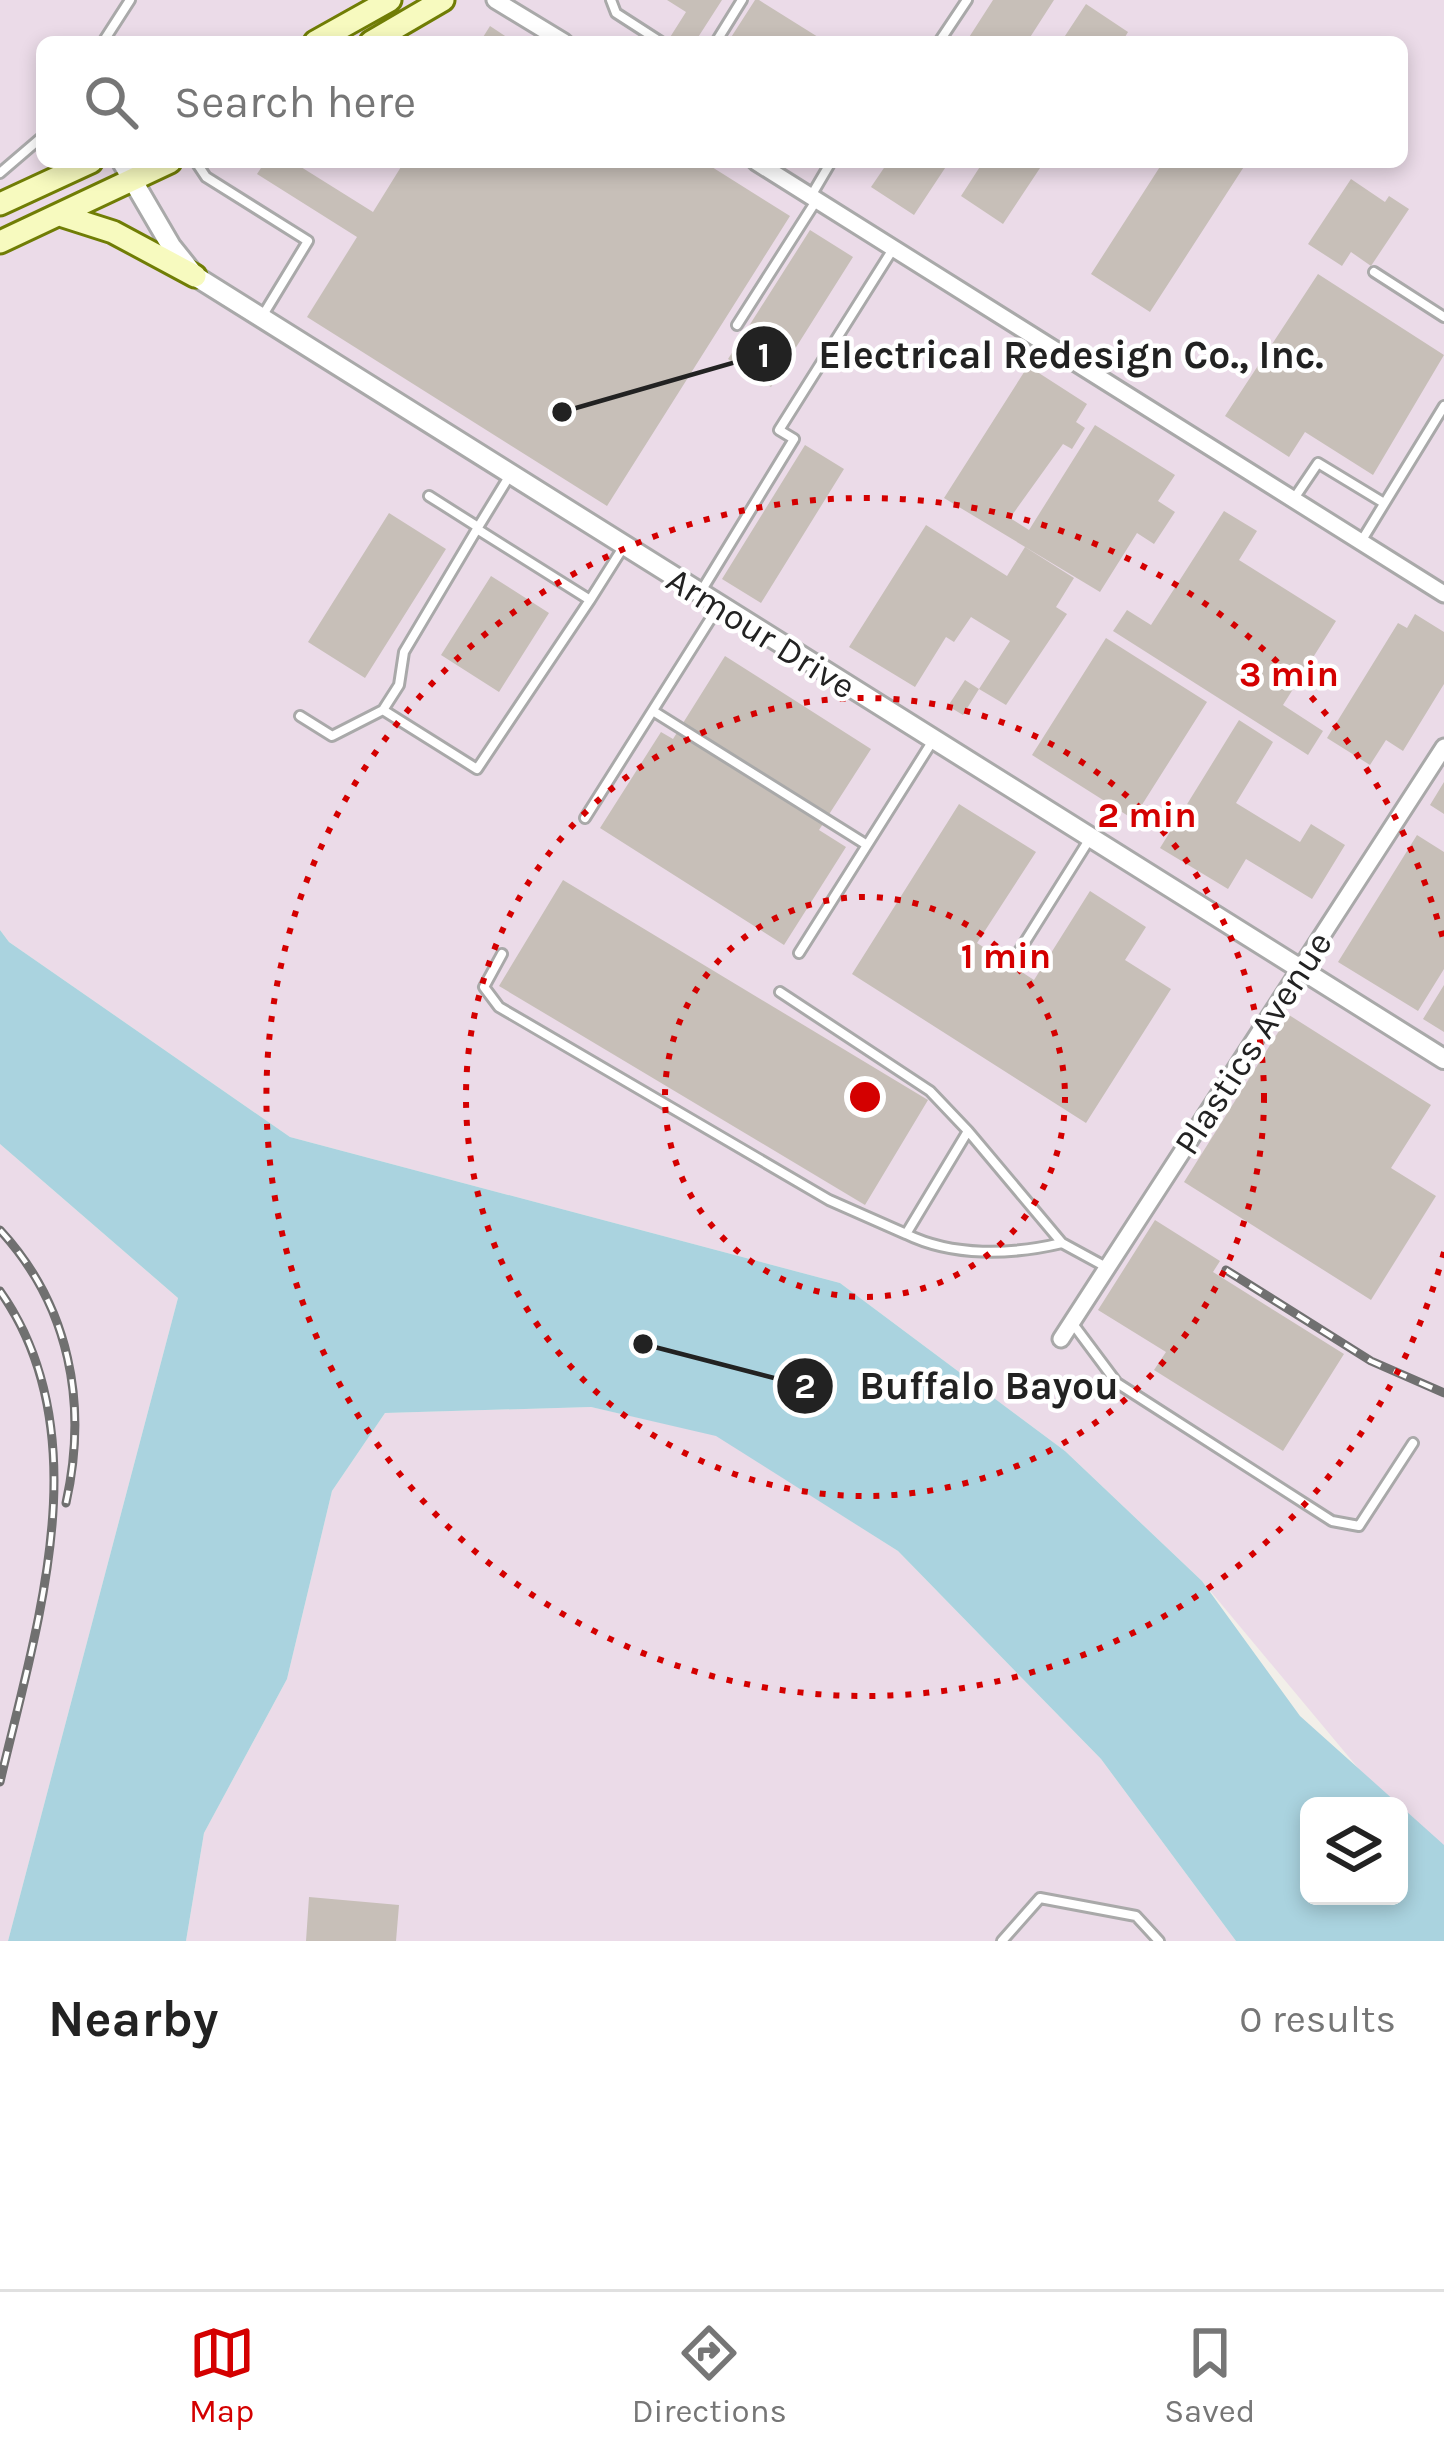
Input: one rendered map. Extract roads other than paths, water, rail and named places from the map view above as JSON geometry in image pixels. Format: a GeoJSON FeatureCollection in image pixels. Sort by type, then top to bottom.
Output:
{"type":"FeatureCollection","features":[{"type":"Feature","properties":{"kind":"main road"},"geometry":{"type":"LineString","coordinates":[[326,36],[390,0]]}},
{"type":"Feature","properties":{"kind":"main road"},"geometry":{"type":"LineString","coordinates":[[381,36],[443,0]]}},
{"type":"Feature","properties":{"kind":"main road"},"geometry":{"type":"LineString","coordinates":[[0,204],[79,168]]}},
{"type":"Feature","properties":{"kind":"main road"},"geometry":{"type":"LineString","coordinates":[[0,242],[63,216],[127,172]]}},
{"type":"Feature","properties":{"kind":"main road"},"geometry":{"type":"LineString","coordinates":[[63,216],[113,232],[195,276]]}},
{"type":"Feature","properties":{"kind":"street"},"geometry":{"type":"LineString","coordinates":[[495,0],[554,36]]}},
{"type":"Feature","properties":{"kind":"street"},"geometry":{"type":"LineString","coordinates":[[766,168],[1444,594]]}},
{"type":"Feature","properties":{"kind":"street","name":"Armour Drive"},"geometry":{"type":"LineString","coordinates":[[127,172],[195,276],[1444,1060]]}},
{"type":"Feature","properties":{"kind":"street","name":"Plastics Avenue"},"geometry":{"type":"LineString","coordinates":[[1061,1339],[1444,747]]}},
{"type":"Feature","properties":{"kind":"lane"},"geometry":{"type":"LineString","coordinates":[[107,36],[130,0]]}},
{"type":"Feature","properties":{"kind":"lane"},"geometry":{"type":"LineString","coordinates":[[611,0],[616,13],[652,36]]}},
{"type":"Feature","properties":{"kind":"lane"},"geometry":{"type":"LineString","coordinates":[[720,36],[742,0]]}},
{"type":"Feature","properties":{"kind":"lane"},"geometry":{"type":"LineString","coordinates":[[943,36],[967,0]]}},
{"type":"Feature","properties":{"kind":"lane"},"geometry":{"type":"LineString","coordinates":[[0,173],[36,141]]}},
{"type":"Feature","properties":{"kind":"lane"},"geometry":{"type":"LineString","coordinates":[[200,168],[206,177],[308,241],[263,315]]}},
{"type":"Feature","properties":{"kind":"lane"},"geometry":{"type":"LineString","coordinates":[[737,325],[828,168]]}},
{"type":"Feature","properties":{"kind":"lane"},"geometry":{"type":"LineString","coordinates":[[699,594],[794,439],[779,430],[894,248]]}},
{"type":"Feature","properties":{"kind":"lane"},"geometry":{"type":"LineString","coordinates":[[1374,272],[1444,317]]}},
{"type":"Feature","properties":{"kind":"lane"},"geometry":{"type":"LineString","coordinates":[[1361,541],[1444,406]]}},
{"type":"Feature","properties":{"kind":"lane"},"geometry":{"type":"LineString","coordinates":[[1294,499],[1318,463],[1384,503]]}},
{"type":"Feature","properties":{"kind":"lane"},"geometry":{"type":"LineString","coordinates":[[300,716],[332,736],[383,710],[399,686],[404,652],[511,474]]}},
{"type":"Feature","properties":{"kind":"lane"},"geometry":{"type":"LineString","coordinates":[[429,496],[590,600]]}},
{"type":"Feature","properties":{"kind":"lane"},"geometry":{"type":"LineString","coordinates":[[383,710],[477,769],[624,546]]}},
{"type":"Feature","properties":{"kind":"lane"},"geometry":{"type":"LineString","coordinates":[[585,818],[718,606]]}},
{"type":"Feature","properties":{"kind":"lane"},"geometry":{"type":"LineString","coordinates":[[652,711],[867,845]]}},
{"type":"Feature","properties":{"kind":"lane"},"geometry":{"type":"LineString","coordinates":[[800,953],[933,741]]}},
{"type":"Feature","properties":{"kind":"lane"},"geometry":{"type":"LineString","coordinates":[[1018,953],[1089,840]]}},
{"type":"Feature","properties":{"kind":"lane"},"geometry":{"type":"LineString","coordinates":[[502,954],[484,987],[499,1007],[829,1200],[935,1248],[1033,1250],[1062,1244]]}},
{"type":"Feature","properties":{"kind":"lane"},"geometry":{"type":"LineString","coordinates":[[780,992],[930,1091],[1062,1244],[1107,1268]]}},
{"type":"Feature","properties":{"kind":"lane"},"geometry":{"type":"LineString","coordinates":[[906,1234],[968,1131]]}},
{"type":"Feature","properties":{"kind":"lane"},"geometry":{"type":"LineString","coordinates":[[1072,1323],[1117,1383],[1332,1521],[1359,1526],[1413,1443]]}},
{"type":"Feature","properties":{"kind":"lane"},"geometry":{"type":"LineString","coordinates":[[1002,1941],[1040,1898],[1136,1916],[1159,1941]]}},
{"type":"Feature","properties":{"kind":"water"},"geometry":{"type":"Polygon","coordinates":[[[0,930],[9,942],[290,1137],[840,1283],[1065,1451],[1202,1581],[1300,1716],[1390,1797],[1300,1797],[1300,1905],[1408,1905],[1408,1813],[1444,1845],[1444,1941],[1236,1941],[1101,1759],[898,1551],[716,1436],[591,1407],[385,1413],[332,1491],[287,1679],[204,1833],[186,1941],[8,1941],[178,1298],[0,1144],[0,930]]]}},
{"type":"Feature","properties":{"kind":"railway"},"geometry":{"type":"LineString","coordinates":[[0,1230],[43,1291],[68,1358],[75,1429],[66,1503]]}},
{"type":"Feature","properties":{"kind":"railway"},"geometry":{"type":"LineString","coordinates":[[1226,1270],[1371,1361],[1444,1393]]}},
{"type":"Feature","properties":{"kind":"railway"},"geometry":{"type":"LineString","coordinates":[[0,1291],[30,1347],[48,1406],[54,1469],[42,1597],[0,1782]]}},
{"type":"Feature","properties":{"kind":"place","name":"Electrical Redesign Co., Inc."},"geometry":{"type":"Point","coordinates":[562,412]}},
{"type":"Feature","properties":{"kind":"place","name":"Buffalo Bayou"},"geometry":{"type":"Point","coordinates":[643,1344]}}]}
